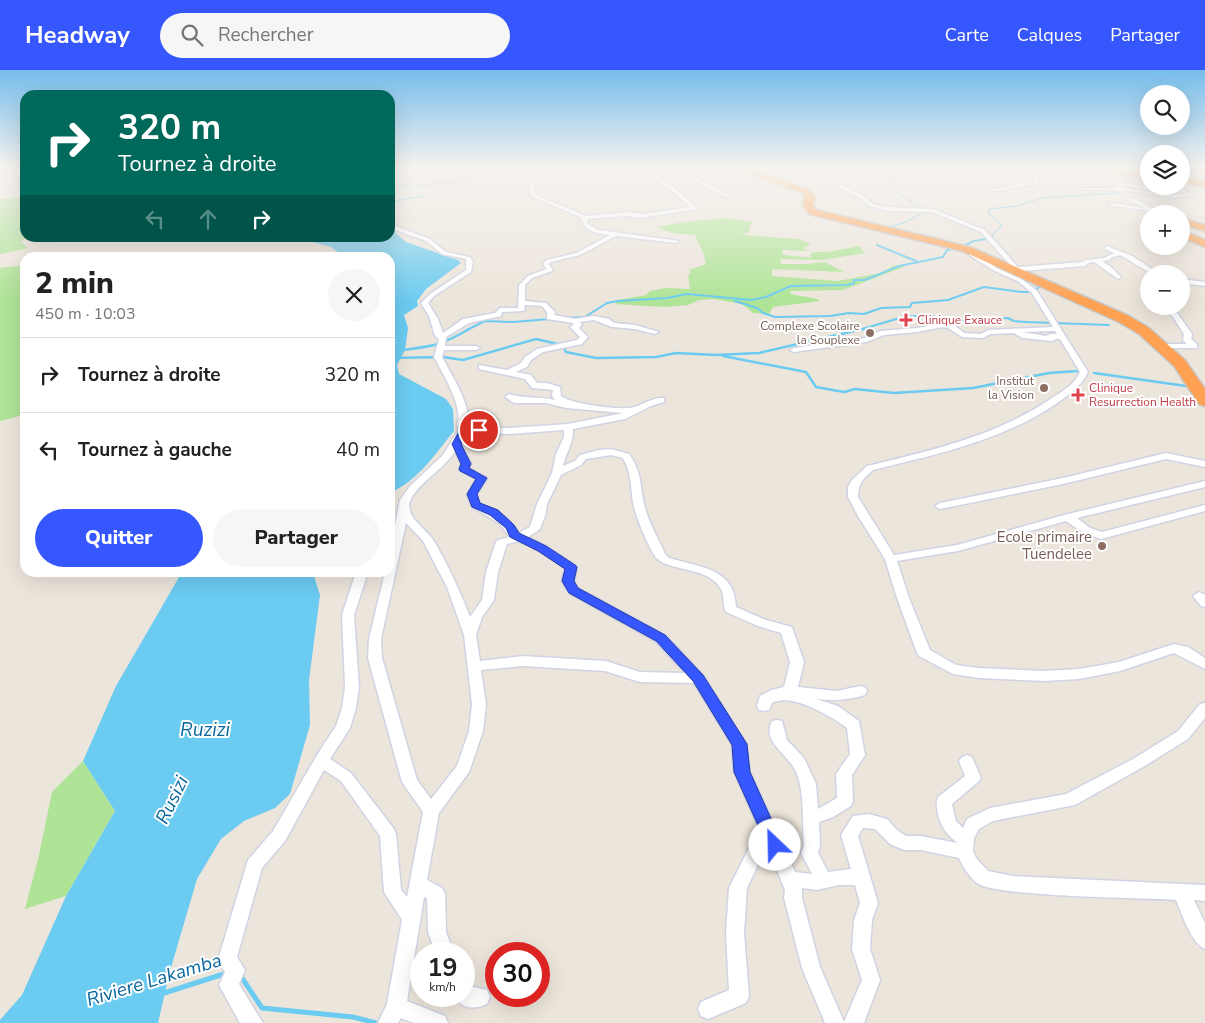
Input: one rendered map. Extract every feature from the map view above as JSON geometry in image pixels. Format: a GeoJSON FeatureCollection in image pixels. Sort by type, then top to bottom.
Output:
{"type":"FeatureCollection","features":[{"type":"Feature","properties":{"kind":"highway"},"geometry":{"type":"LineString","coordinates":[[814,212],[973,252],[1124,319],[1144,331],[1180,363],[1205,401]]}},
{"type":"Feature","properties":{"kind":"highway"},"geometry":{"type":"LineString","coordinates":[[1190,222],[1205,228]]}},
{"type":"Feature","properties":{"kind":"highway"},"geometry":{"type":"LineString","coordinates":[[1190,238],[1205,244]]}},
{"type":"Feature","properties":{"kind":"street"},"geometry":{"type":"LineString","coordinates":[[577,212],[584,218],[586,225],[593,230],[614,235],[676,241]]}},
{"type":"Feature","properties":{"kind":"street"},"geometry":{"type":"LineString","coordinates":[[584,218],[627,214],[642,216],[665,212]]}},
{"type":"Feature","properties":{"kind":"street"},"geometry":{"type":"LineString","coordinates":[[934,212],[983,231],[1019,271],[1074,266],[1094,260],[1108,259],[1108,256],[1120,253]]}},
{"type":"Feature","properties":{"kind":"street"},"geometry":{"type":"LineString","coordinates":[[395,227],[409,230],[424,240],[441,247],[444,253],[462,256],[469,260],[469,271],[432,295],[424,303],[425,309],[434,317],[442,342]]}},
{"type":"Feature","properties":{"kind":"street"},"geometry":{"type":"LineString","coordinates":[[395,528],[409,493],[440,465],[464,430],[462,424],[464,419],[455,389],[438,357],[442,342],[447,335],[467,320],[498,314],[500,310],[522,310],[522,285],[530,277],[550,270],[545,264],[549,261],[578,254],[614,235]]}},
{"type":"Feature","properties":{"kind":"street"},"geometry":{"type":"LineString","coordinates":[[1107,248],[1126,255],[1140,265]]}},
{"type":"Feature","properties":{"kind":"street"},"geometry":{"type":"LineString","coordinates":[[973,252],[970,254],[995,269],[1022,281],[1032,290],[1084,372],[1078,383],[1026,420],[982,438],[939,452],[870,468],[862,474],[854,487],[853,497],[891,559],[903,598],[924,653],[953,669],[979,673],[1044,676],[1079,674],[1120,666],[1174,648],[1183,650],[1205,664]]}},
{"type":"Feature","properties":{"kind":"street"},"geometry":{"type":"LineString","coordinates":[[1086,257],[1109,268],[1118,277]]}},
{"type":"Feature","properties":{"kind":"street"},"geometry":{"type":"LineString","coordinates":[[1190,283],[1203,285]]}},
{"type":"Feature","properties":{"kind":"street"},"geometry":{"type":"LineString","coordinates":[[523,303],[544,304],[551,312],[550,317],[574,321],[594,318],[606,321],[612,325],[641,328],[655,332]]}},
{"type":"Feature","properties":{"kind":"street"},"geometry":{"type":"LineString","coordinates":[[1162,346],[1194,346],[1188,340],[1188,334],[1181,327],[1176,315]]}},
{"type":"Feature","properties":{"kind":"street"},"geometry":{"type":"LineString","coordinates":[[507,373],[524,365],[527,358],[533,352],[579,342],[584,338],[574,327],[578,325],[574,321]]}},
{"type":"Feature","properties":{"kind":"street"},"geometry":{"type":"LineString","coordinates":[[794,350],[866,340],[886,332],[918,330],[943,325],[950,326],[962,334],[983,336],[988,332],[1016,331],[1022,336],[1052,339],[1050,336],[1061,333]]}},
{"type":"Feature","properties":{"kind":"street"},"geometry":{"type":"LineString","coordinates":[[442,342],[476,348]]}},
{"type":"Feature","properties":{"kind":"street"},"geometry":{"type":"LineString","coordinates":[[482,366],[528,377],[535,386],[547,386],[557,389],[556,396],[558,399],[575,406]]}},
{"type":"Feature","properties":{"kind":"street"},"geometry":{"type":"LineString","coordinates":[[508,398],[514,400],[546,400],[558,404],[635,411]]}},
{"type":"Feature","properties":{"kind":"street"},"geometry":{"type":"LineString","coordinates":[[464,430],[509,431],[568,427],[622,417],[661,400]]}},
{"type":"Feature","properties":{"kind":"street"},"geometry":{"type":"LineString","coordinates":[[470,636],[476,617],[488,600],[492,572],[502,542],[519,538],[535,529],[546,491],[557,473],[561,454],[569,437],[568,427]]}},
{"type":"Feature","properties":{"kind":"street"},"geometry":{"type":"LineString","coordinates":[[456,444],[466,464],[464,469],[482,478],[472,494],[476,505],[494,513],[510,527],[514,535],[542,548],[571,567],[568,581],[573,590],[660,638],[698,678],[739,744],[742,772],[790,879],[811,968],[835,1023]]}},
{"type":"Feature","properties":{"kind":"street"},"geometry":{"type":"LineString","coordinates":[[557,473],[578,464],[583,457],[599,453],[611,452],[626,456],[637,483],[640,510],[660,556],[665,560],[713,575],[726,584],[731,594],[730,609],[762,623],[788,630],[797,662],[783,693]]}},
{"type":"Feature","properties":{"kind":"street"},"geometry":{"type":"LineString","coordinates":[[940,506],[1063,481],[1166,456],[1205,464]]}},
{"type":"Feature","properties":{"kind":"street"},"geometry":{"type":"LineString","coordinates":[[891,559],[958,548],[1068,517],[1205,484]]}},
{"type":"Feature","properties":{"kind":"street"},"geometry":{"type":"LineString","coordinates":[[403,508],[410,521],[428,540],[453,587],[470,636],[479,704],[476,731],[464,768],[431,810],[412,919],[391,1016],[438,1023]]}},
{"type":"Feature","properties":{"kind":"street"},"geometry":{"type":"LineString","coordinates":[[1068,517],[1086,530],[1101,536],[1205,508]]}},
{"type":"Feature","properties":{"kind":"street"},"geometry":{"type":"LineString","coordinates":[[253,1023],[243,1011],[229,985],[236,970],[227,960],[254,866],[280,836],[322,760],[343,728],[349,708],[352,669],[348,614],[360,577]]}},
{"type":"Feature","properties":{"kind":"street"},"geometry":{"type":"LineString","coordinates":[[390,577],[375,639],[375,658],[410,782],[431,810]]}},
{"type":"Feature","properties":{"kind":"street"},"geometry":{"type":"LineString","coordinates":[[473,666],[523,661],[606,666],[640,677],[698,678]]}},
{"type":"Feature","properties":{"kind":"street"},"geometry":{"type":"LineString","coordinates":[[764,706],[765,700],[783,693],[838,696],[860,691]]}},
{"type":"Feature","properties":{"kind":"street"},"geometry":{"type":"LineString","coordinates":[[783,693],[834,710],[854,725],[858,755],[844,774],[845,801],[827,812],[810,818]]}},
{"type":"Feature","properties":{"kind":"street"},"geometry":{"type":"LineString","coordinates":[[965,845],[973,824],[990,814],[1069,800],[1098,785],[1183,734],[1205,708]]}},
{"type":"Feature","properties":{"kind":"street"},"geometry":{"type":"LineString","coordinates":[[777,725],[780,742],[799,762],[808,784],[812,846],[809,852],[824,880]]}},
{"type":"Feature","properties":{"kind":"street"},"geometry":{"type":"LineString","coordinates":[[322,760],[346,777],[388,834],[393,892],[412,919]]}},
{"type":"Feature","properties":{"kind":"street"},"geometry":{"type":"LineString","coordinates":[[967,761],[973,778],[944,802],[947,823],[959,835],[965,845],[970,863],[983,878],[1013,884],[1205,893]]}},
{"type":"Feature","properties":{"kind":"street"},"geometry":{"type":"LineString","coordinates":[[854,1023],[871,980],[861,949],[863,920],[869,903],[849,835],[859,821],[872,820],[883,824],[895,840],[904,843],[965,845]]}},
{"type":"Feature","properties":{"kind":"street"},"geometry":{"type":"LineString","coordinates":[[708,1010],[739,996],[735,933],[738,888],[768,829]]}},
{"type":"Feature","properties":{"kind":"street"},"geometry":{"type":"LineString","coordinates":[[790,879],[817,882],[838,877],[862,877]]}},
{"type":"Feature","properties":{"kind":"street"},"geometry":{"type":"LineString","coordinates":[[418,884],[436,894],[438,932],[442,942]]}},
{"type":"Feature","properties":{"kind":"street"},"geometry":{"type":"LineString","coordinates":[[1182,892],[1192,918],[1205,940]]}},
{"type":"Feature","properties":{"kind":"green space"},"geometry":{"type":"Polygon","coordinates":[[[0,212],[20,212],[20,242],[28,248],[0,254],[0,212]]]}},
{"type":"Feature","properties":{"kind":"green space"},"geometry":{"type":"Polygon","coordinates":[[[726,218],[752,222],[748,233],[741,234],[743,235],[798,239],[811,244],[803,248],[808,251],[783,250],[782,254],[785,255],[811,258],[810,255],[813,252],[828,252],[859,246],[865,253],[821,260],[780,259],[781,264],[825,262],[844,272],[772,269],[772,276],[838,281],[881,273],[893,266],[902,265],[904,267],[843,290],[791,291],[790,293],[794,295],[814,298],[820,301],[773,307],[769,314],[753,313],[742,304],[714,299],[699,300],[688,305],[665,307],[615,304],[618,300],[646,295],[650,291],[666,288],[690,289],[688,275],[691,273],[689,270],[706,264],[695,235],[672,233],[657,227],[683,222],[726,218]]]}},
{"type":"Feature","properties":{"kind":"green space"},"geometry":{"type":"Polygon","coordinates":[[[20,266],[20,416],[0,421],[0,268],[20,266]]]}},
{"type":"Feature","properties":{"kind":"green space"},"geometry":{"type":"Polygon","coordinates":[[[83,761],[115,811],[66,896],[25,909],[52,792],[83,761]]]}},
{"type":"Feature","properties":{"kind":"water"},"geometry":{"type":"Polygon","coordinates":[[[395,232],[406,242],[458,260],[461,263],[426,289],[417,301],[418,306],[404,315],[408,328],[405,350],[397,365],[399,374],[446,399],[453,409],[454,431],[418,474],[395,490],[395,252],[338,252],[331,247],[313,242],[395,242],[395,232]]]}},
{"type":"Feature","properties":{"kind":"water","name":"Ruzizi"},"geometry":{"type":"Polygon","coordinates":[[[179,577],[314,577],[320,595],[309,680],[310,725],[290,794],[275,808],[244,821],[221,839],[197,879],[170,971],[158,1023],[0,1023],[0,1020],[22,995],[66,896],[115,811],[83,761],[116,686],[179,577]]]}},
{"type":"Feature","properties":{"kind":"waterway"},"geometry":{"type":"LineString","coordinates":[[886,228],[906,222],[922,212]]}},
{"type":"Feature","properties":{"kind":"waterway"},"geometry":{"type":"LineString","coordinates":[[984,240],[994,238],[992,235],[1001,227],[1001,224],[989,212]]}},
{"type":"Feature","properties":{"kind":"waterway"},"geometry":{"type":"LineString","coordinates":[[963,246],[974,241],[992,238]]}},
{"type":"Feature","properties":{"kind":"waterway"},"geometry":{"type":"LineString","coordinates":[[877,245],[916,261]]}},
{"type":"Feature","properties":{"kind":"waterway"},"geometry":{"type":"LineString","coordinates":[[566,318],[585,317],[607,303],[618,301],[667,298],[687,294],[751,300],[766,297],[791,286],[847,285],[854,283],[854,280],[865,280],[899,266],[943,257],[947,250],[956,249]]}},
{"type":"Feature","properties":{"kind":"waterway"},"geometry":{"type":"LineString","coordinates":[[735,301],[757,308],[763,313],[775,317],[830,316],[849,313],[864,314],[881,308],[910,307],[912,303],[948,300],[984,287],[1021,292],[1033,292],[1039,287],[1027,280]]}},
{"type":"Feature","properties":{"kind":"waterway"},"geometry":{"type":"LineString","coordinates":[[860,330],[903,317],[931,315],[942,322],[1008,318],[1014,321],[1026,322],[1109,325]]}},
{"type":"Feature","properties":{"kind":"waterway"},"geometry":{"type":"LineString","coordinates":[[469,329],[485,321],[513,322],[550,319]]}},
{"type":"Feature","properties":{"kind":"waterway"},"geometry":{"type":"LineString","coordinates":[[403,350],[438,344],[469,329]]}},
{"type":"Feature","properties":{"kind":"waterway"},"geometry":{"type":"LineString","coordinates":[[395,358],[443,357],[463,360],[536,339],[562,345],[566,352],[596,358],[656,357],[676,353],[716,355],[759,353],[860,330]]}},
{"type":"Feature","properties":{"kind":"waterway"},"geometry":{"type":"LineString","coordinates":[[723,356],[806,372],[816,387],[844,392],[855,389],[894,393],[973,388],[1049,373],[1078,371]]}},
{"type":"Feature","properties":{"kind":"waterway"},"geometry":{"type":"LineString","coordinates":[[1094,373],[1186,386]]}},
{"type":"Feature","properties":{"kind":"waterway","name":"Riviere Lakamba"},"geometry":{"type":"LineString","coordinates":[[161,994],[227,973]]}},
{"type":"Feature","properties":{"kind":"waterway","name":"Riviere Lakamba"},"geometry":{"type":"LineString","coordinates":[[240,975],[262,1008],[353,1017],[376,1023]]}},
{"type":"Feature","properties":{"kind":"place","name":"Clinique Exauce"},"geometry":{"type":"Point","coordinates":[906,320]}},
{"type":"Feature","properties":{"kind":"place","name":"Complexe Scolaire la Souplexe"},"geometry":{"type":"Point","coordinates":[870,333]}},
{"type":"Feature","properties":{"kind":"place","name":"Institut la Vision"},"geometry":{"type":"Point","coordinates":[1044,388]}},
{"type":"Feature","properties":{"kind":"place","name":"Clinique Resurrection Health"},"geometry":{"type":"Point","coordinates":[1078,395]}},
{"type":"Feature","properties":{"kind":"place","name":"Ecole primaire Tuendelee"},"geometry":{"type":"Point","coordinates":[1102,546]}},
{"type":"Feature","properties":{"kind":"route"},"geometry":{"type":"LineString","coordinates":[[479,430],[464,430],[456,444],[466,464],[464,469],[482,478],[472,494],[476,505],[494,513],[510,527],[514,535],[542,548],[571,567],[568,581],[573,590],[660,638],[698,678],[739,744],[742,772],[775,845]]}},
{"type":"Feature","properties":{"kind":"water label","name":"Rusizi"},"geometry":{"type":"Point","coordinates":[172,800]}}]}
